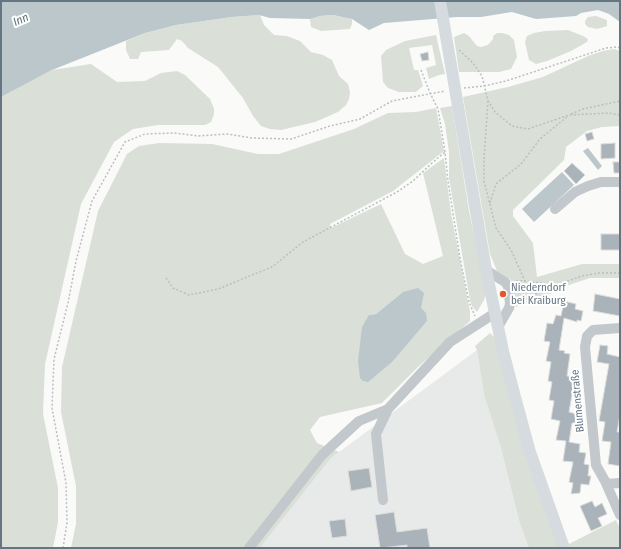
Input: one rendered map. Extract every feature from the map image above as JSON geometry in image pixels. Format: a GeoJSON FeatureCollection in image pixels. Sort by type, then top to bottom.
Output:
{"type":"FeatureCollection","features":[{"type":"Feature","properties":{"kind":"main road"},"geometry":{"type":"LineString","coordinates":[[440,1],[452,47],[451,68],[486,270],[498,328],[530,452],[564,548]]}},
{"type":"Feature","properties":{"kind":"street"},"geometry":{"type":"LineString","coordinates":[[555,209],[575,192],[588,186],[601,182],[620,182]]}},
{"type":"Feature","properties":{"kind":"street"},"geometry":{"type":"LineString","coordinates":[[486,270],[505,282],[508,286],[510,308],[498,328]]}},
{"type":"Feature","properties":{"kind":"street"},"geometry":{"type":"LineString","coordinates":[[383,500],[376,434],[388,410],[450,342],[495,313]]}},
{"type":"Feature","properties":{"kind":"street","name":"Blumenstraße"},"geometry":{"type":"LineString","coordinates":[[607,484],[596,465],[594,455],[585,342],[587,336],[593,330],[620,328]]}},
{"type":"Feature","properties":{"kind":"street"},"geometry":{"type":"LineString","coordinates":[[249,548],[322,455],[359,421],[388,410]]}},
{"type":"Feature","properties":{"kind":"street"},"geometry":{"type":"LineString","coordinates":[[620,483],[607,484],[620,515]]}},
{"type":"Feature","properties":{"kind":"path"},"geometry":{"type":"LineString","coordinates":[[452,47],[473,63],[482,76],[488,101],[495,112],[512,126],[528,129],[587,108],[620,101]]}},
{"type":"Feature","properties":{"kind":"path"},"geometry":{"type":"LineString","coordinates":[[460,89],[484,86],[606,48],[620,48]]}},
{"type":"Feature","properties":{"kind":"path"},"geometry":{"type":"LineString","coordinates":[[421,70],[438,109],[452,206],[469,302],[475,316],[481,322]]}},
{"type":"Feature","properties":{"kind":"path"},"geometry":{"type":"LineString","coordinates":[[63,548],[67,523],[66,491],[52,408],[54,359],[76,261],[92,202],[125,142],[145,134],[174,133],[198,136],[227,134],[252,138],[291,139],[330,126],[360,119],[392,101],[445,91]]}},
{"type":"Feature","properties":{"kind":"path"},"geometry":{"type":"LineString","coordinates":[[488,101],[484,182],[496,228],[511,250],[525,281]]}},
{"type":"Feature","properties":{"kind":"path"},"geometry":{"type":"LineString","coordinates":[[490,203],[496,184],[521,164],[540,139],[569,115],[609,113],[620,115]]}},
{"type":"Feature","properties":{"kind":"path"},"geometry":{"type":"LineString","coordinates":[[166,278],[173,288],[189,295],[218,289],[272,267],[303,242],[397,192],[413,181],[445,152]]}},
{"type":"Feature","properties":{"kind":"path"},"geometry":{"type":"LineString","coordinates":[[510,308],[519,304],[533,294],[582,276],[599,273],[620,273]]}},
{"type":"Feature","properties":{"kind":"path"},"geometry":{"type":"LineString","coordinates":[[505,282],[525,281],[556,285]]}},
{"type":"Feature","properties":{"kind":"shaded area"},"geometry":{"type":"Polygon","coordinates":[[[260,15],[264,25],[274,35],[287,36],[300,41],[311,52],[323,55],[332,60],[339,76],[348,84],[350,92],[346,105],[338,112],[315,122],[281,130],[270,129],[261,126],[253,116],[243,98],[218,67],[188,48],[182,41],[177,39],[169,50],[141,52],[138,59],[130,59],[126,50],[126,41],[145,33],[176,25],[232,17],[260,15]]]}},
{"type":"Feature","properties":{"kind":"shaded area"},"geometry":{"type":"Polygon","coordinates":[[[333,15],[352,19],[350,29],[321,31],[311,27],[310,19],[320,16],[333,15]]]}},
{"type":"Feature","properties":{"kind":"shaded area"},"geometry":{"type":"Polygon","coordinates":[[[596,16],[607,20],[607,26],[597,29],[588,27],[585,24],[588,17],[596,16]]]}},
{"type":"Feature","properties":{"kind":"shaded area"},"geometry":{"type":"Polygon","coordinates":[[[568,30],[588,39],[587,42],[571,51],[547,61],[536,64],[529,60],[525,42],[527,36],[545,31],[568,30]]]}},
{"type":"Feature","properties":{"kind":"shaded area"},"geometry":{"type":"Polygon","coordinates":[[[464,33],[469,36],[477,46],[481,47],[488,45],[493,39],[493,36],[497,33],[509,35],[514,40],[517,57],[511,69],[499,72],[459,72],[454,37],[464,33]]]}},
{"type":"Feature","properties":{"kind":"shaded area"},"geometry":{"type":"Polygon","coordinates":[[[436,35],[445,74],[429,79],[426,68],[436,65],[432,45],[409,48],[414,70],[418,70],[423,86],[416,92],[399,92],[388,88],[383,82],[381,56],[386,50],[405,41],[436,35]]]}},
{"type":"Feature","properties":{"kind":"shaded area"},"geometry":{"type":"Polygon","coordinates":[[[614,49],[620,51],[620,126],[602,127],[587,131],[566,147],[564,160],[513,210],[513,216],[533,243],[537,277],[582,264],[620,264],[620,278],[590,278],[566,286],[542,298],[516,307],[511,280],[497,271],[490,254],[463,97],[508,87],[543,77],[588,56],[614,49]]]}},
{"type":"Feature","properties":{"kind":"shaded area"},"geometry":{"type":"Polygon","coordinates":[[[91,64],[117,82],[145,81],[161,73],[177,71],[185,75],[210,99],[214,109],[214,114],[211,122],[205,125],[158,125],[133,129],[114,142],[81,204],[45,364],[43,414],[58,488],[58,522],[53,548],[1,548],[1,97],[52,70],[91,64]]]}},
{"type":"Feature","properties":{"kind":"shaded area"},"geometry":{"type":"Polygon","coordinates":[[[452,106],[469,211],[486,292],[484,300],[477,312],[472,306],[470,300],[449,178],[449,152],[445,124],[440,108],[452,106]]]}},
{"type":"Feature","properties":{"kind":"shaded area"},"geometry":{"type":"Polygon","coordinates":[[[436,108],[444,151],[393,191],[330,224],[331,228],[381,204],[405,254],[423,264],[443,256],[423,173],[444,158],[451,213],[470,312],[470,321],[418,367],[382,403],[320,417],[310,430],[317,443],[339,452],[331,458],[260,548],[71,548],[76,524],[76,486],[61,412],[62,367],[98,211],[127,154],[139,146],[159,143],[212,144],[258,154],[279,154],[354,129],[388,113],[416,112],[436,108]],[[403,292],[376,314],[369,315],[418,331],[427,321],[421,308],[421,301],[403,292]]]}},
{"type":"Feature","properties":{"kind":"shaded area"},"geometry":{"type":"Polygon","coordinates":[[[490,333],[494,337],[559,548],[529,548],[520,524],[501,448],[484,395],[477,350],[475,346],[490,333]]]}},
{"type":"Feature","properties":{"kind":"shaded area"},"geometry":{"type":"Polygon","coordinates":[[[477,350],[484,395],[501,448],[520,524],[529,548],[260,548],[331,458],[477,350]]]}},
{"type":"Feature","properties":{"kind":"shaded area"},"geometry":{"type":"Polygon","coordinates":[[[616,520],[620,529],[620,548],[568,548],[567,545],[616,520]]]}},
{"type":"Feature","properties":{"kind":"water","name":"Inn"},"geometry":{"type":"Polygon","coordinates":[[[1,1],[620,1],[620,22],[609,14],[598,10],[581,13],[576,16],[536,19],[512,12],[481,17],[457,17],[384,23],[369,30],[352,19],[333,15],[320,16],[310,19],[270,18],[259,15],[232,17],[176,25],[145,33],[52,70],[1,97],[1,1]]]}},
{"type":"Feature","properties":{"kind":"water"},"geometry":{"type":"Polygon","coordinates":[[[588,148],[602,166],[598,170],[583,151],[588,148]]]}},
{"type":"Feature","properties":{"kind":"water"},"geometry":{"type":"Polygon","coordinates":[[[562,172],[574,185],[534,222],[522,209],[562,172]]]}},
{"type":"Feature","properties":{"kind":"water"},"geometry":{"type":"Polygon","coordinates":[[[418,288],[424,293],[421,308],[426,313],[427,321],[392,362],[368,382],[363,381],[360,378],[358,361],[362,327],[369,315],[376,314],[403,292],[418,288]]]}},
{"type":"Feature","properties":{"kind":"building"},"geometry":{"type":"Polygon","coordinates":[[[428,52],[429,60],[422,61],[420,54],[428,52]]]}},
{"type":"Feature","properties":{"kind":"building"},"geometry":{"type":"Polygon","coordinates":[[[592,132],[594,139],[587,141],[585,134],[592,132]]]}},
{"type":"Feature","properties":{"kind":"building"},"geometry":{"type":"Polygon","coordinates":[[[615,143],[615,158],[601,159],[601,144],[615,143]]]}},
{"type":"Feature","properties":{"kind":"building"},"geometry":{"type":"Polygon","coordinates":[[[613,162],[620,162],[620,173],[614,173],[613,162]]]}},
{"type":"Feature","properties":{"kind":"building"},"geometry":{"type":"Polygon","coordinates":[[[572,163],[585,175],[576,184],[564,171],[572,163]]]}},
{"type":"Feature","properties":{"kind":"building"},"geometry":{"type":"Polygon","coordinates":[[[601,234],[620,234],[620,250],[601,250],[601,234]]]}},
{"type":"Feature","properties":{"kind":"building"},"geometry":{"type":"Polygon","coordinates":[[[595,294],[620,299],[620,316],[593,311],[595,294]]]}},
{"type":"Feature","properties":{"kind":"building"},"geometry":{"type":"Polygon","coordinates":[[[564,301],[576,304],[575,309],[583,311],[581,321],[577,320],[577,322],[564,318],[559,350],[570,354],[567,376],[575,377],[569,412],[576,414],[575,423],[572,423],[569,442],[580,444],[579,452],[586,453],[584,464],[589,465],[588,476],[591,476],[589,485],[581,484],[580,493],[571,494],[573,483],[569,482],[573,462],[563,461],[566,441],[556,440],[560,421],[551,419],[554,401],[549,400],[552,382],[548,381],[551,362],[546,361],[550,342],[544,341],[547,323],[553,324],[556,315],[561,316],[564,301]]]}},
{"type":"Feature","properties":{"kind":"building"},"geometry":{"type":"Polygon","coordinates":[[[600,345],[608,346],[607,354],[620,357],[620,415],[617,432],[620,432],[620,466],[608,464],[611,442],[602,441],[605,422],[599,421],[609,364],[597,362],[600,345]]]}},
{"type":"Feature","properties":{"kind":"building"},"geometry":{"type":"Polygon","coordinates":[[[369,468],[372,487],[351,491],[348,471],[369,468]]]}},
{"type":"Feature","properties":{"kind":"building"},"geometry":{"type":"Polygon","coordinates":[[[592,501],[595,507],[602,503],[607,514],[598,518],[602,526],[591,531],[580,506],[592,501]]]}},
{"type":"Feature","properties":{"kind":"building"},"geometry":{"type":"Polygon","coordinates":[[[394,512],[397,532],[427,528],[430,548],[407,548],[407,545],[380,548],[375,515],[394,512]]]}},
{"type":"Feature","properties":{"kind":"building"},"geometry":{"type":"Polygon","coordinates":[[[345,519],[347,536],[332,538],[329,521],[345,519]]]}},
{"type":"Feature","properties":{"kind":"place","name":"Niederndorf bei Kraiburg"},"geometry":{"type":"Point","coordinates":[503,294]}}]}
